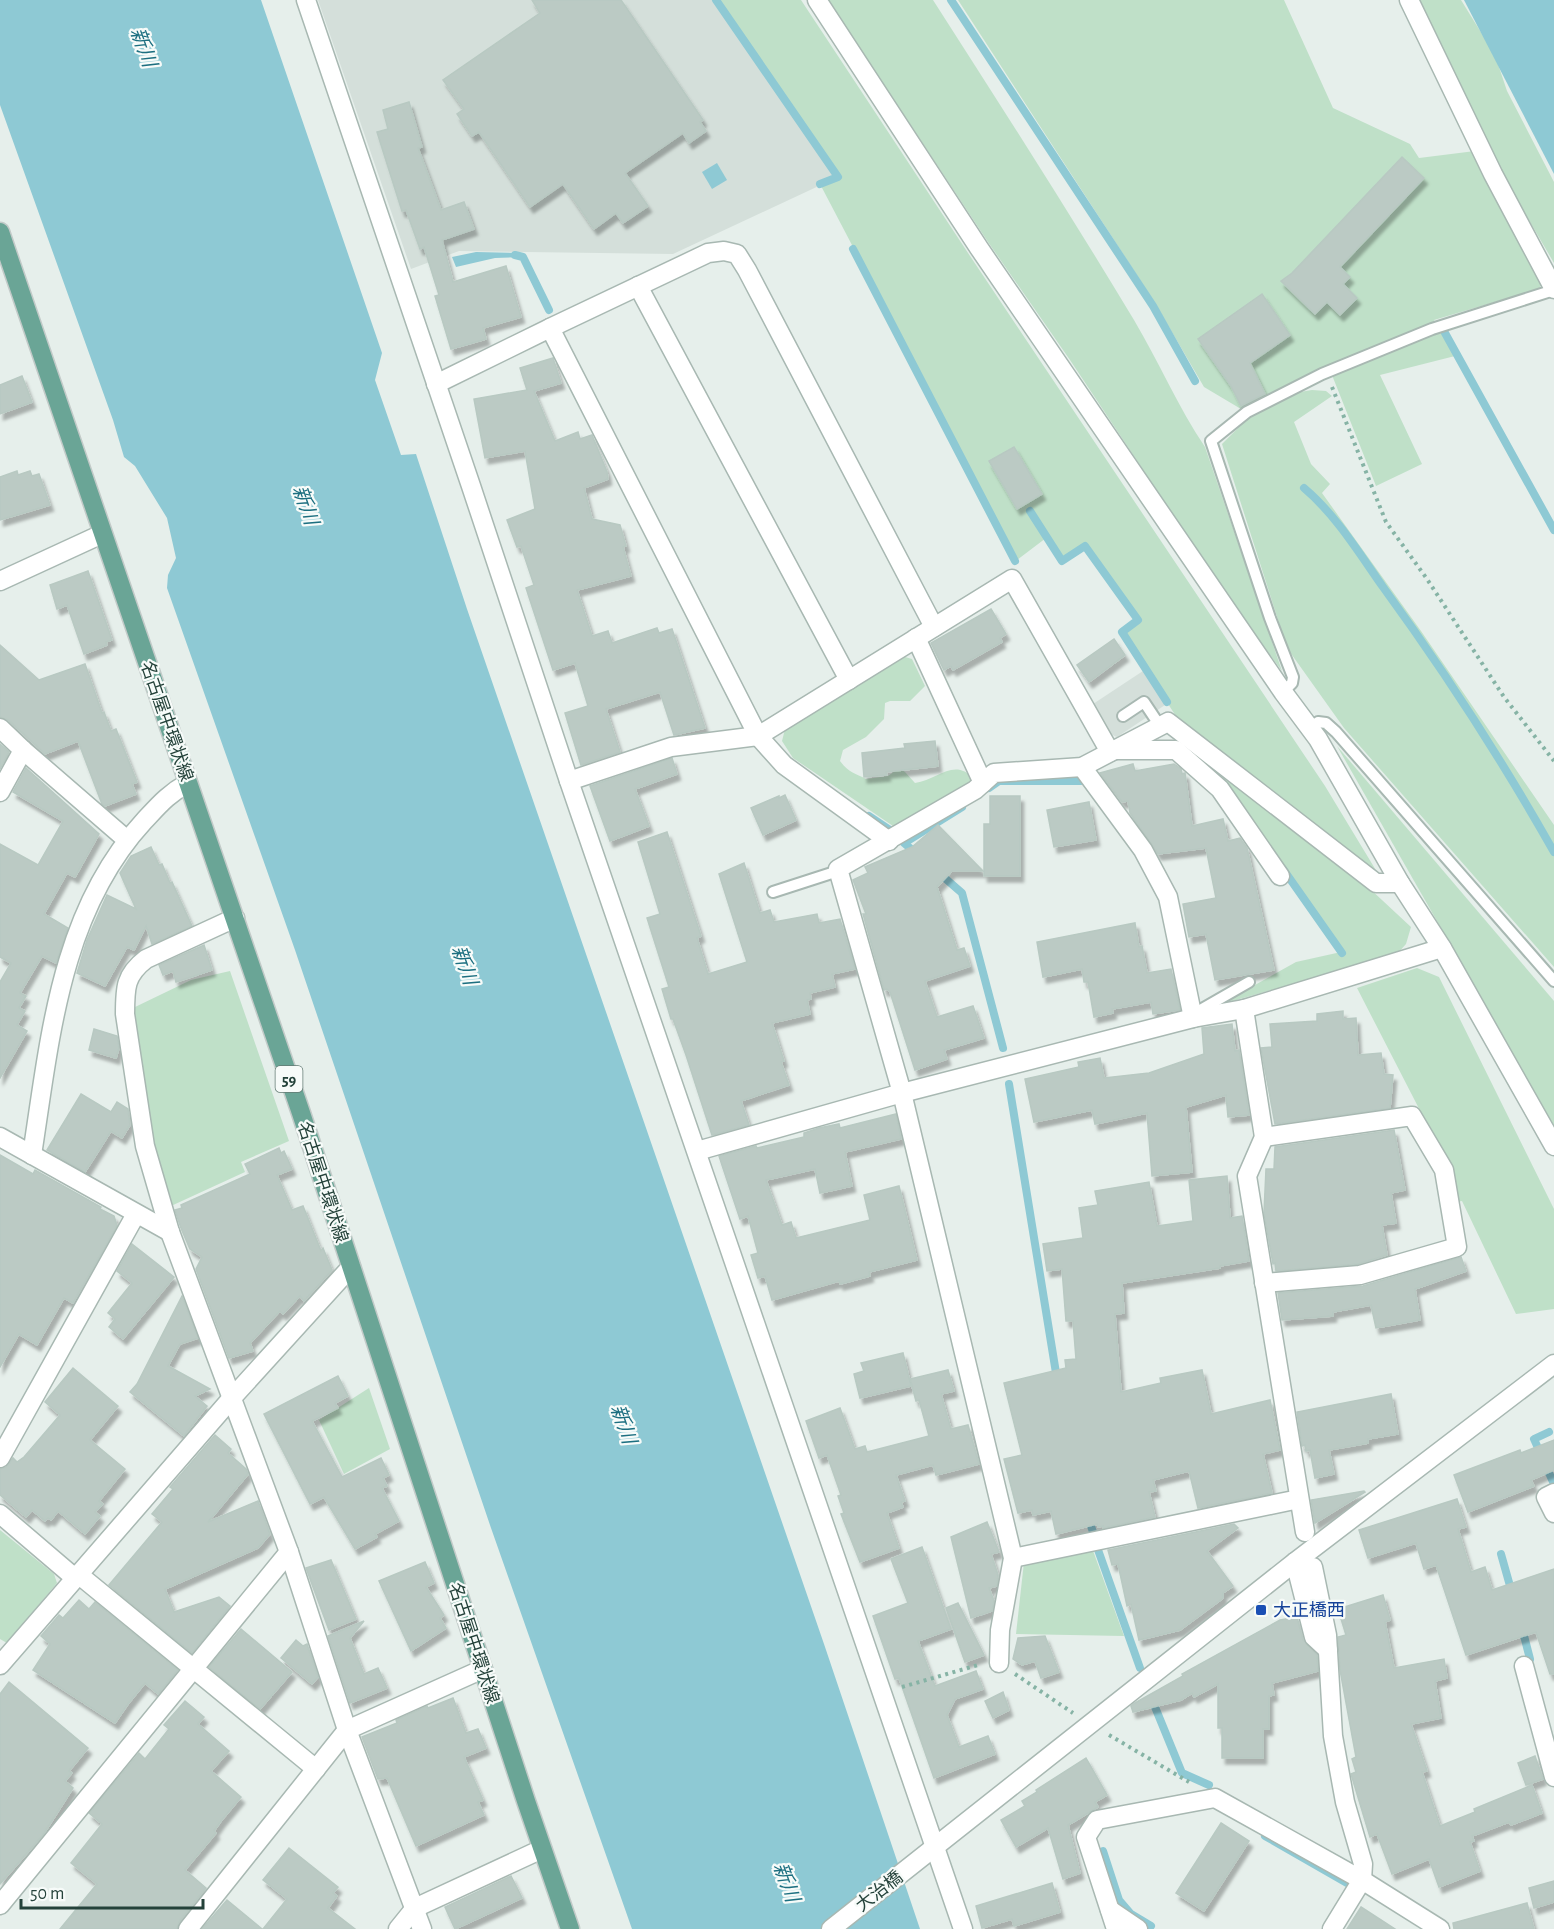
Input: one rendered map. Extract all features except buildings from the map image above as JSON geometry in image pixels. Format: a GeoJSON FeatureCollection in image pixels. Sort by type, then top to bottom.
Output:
{"type":"FeatureCollection","features":[{"type":"Feature","properties":{"kind":"main road","name":"名古屋中環状線"},"geometry":{"type":"LineString","coordinates":[[0,232],[235,918],[570,1929]]}},
{"type":"Feature","properties":{"kind":"street"},"geometry":{"type":"LineString","coordinates":[[306,0],[569,781],[882,1693],[931,1850],[963,1929]]}},
{"type":"Feature","properties":{"kind":"street"},"geometry":{"type":"LineString","coordinates":[[817,0],[979,248],[1318,740],[1400,883],[1442,948],[1554,1146]]}},
{"type":"Feature","properties":{"kind":"street"},"geometry":{"type":"LineString","coordinates":[[1409,0],[1493,174],[1554,289]]}},
{"type":"Feature","properties":{"kind":"street"},"geometry":{"type":"LineString","coordinates":[[436,384],[708,253],[724,251],[737,255],[753,280],[934,627]]}},
{"type":"Feature","properties":{"kind":"street"},"geometry":{"type":"LineString","coordinates":[[638,286],[849,680]]}},
{"type":"Feature","properties":{"kind":"street"},"geometry":{"type":"LineString","coordinates":[[550,328],[758,736],[784,765],[889,841]]}},
{"type":"Feature","properties":{"kind":"street"},"geometry":{"type":"LineString","coordinates":[[0,581],[102,534]]}},
{"type":"Feature","properties":{"kind":"street"},"geometry":{"type":"LineString","coordinates":[[569,781],[671,747],[758,736],[1012,579],[1112,751]]}},
{"type":"Feature","properties":{"kind":"street"},"geometry":{"type":"LineString","coordinates":[[916,638],[983,783]]}},
{"type":"Feature","properties":{"kind":"street"},"geometry":{"type":"LineString","coordinates":[[999,1663],[1000,1630],[1013,1558],[902,1093],[838,868],[975,790],[994,773],[1082,767],[1168,722],[1376,884],[1400,883]]}},
{"type":"Feature","properties":{"kind":"street"},"geometry":{"type":"LineString","coordinates":[[0,728],[127,840]]}},
{"type":"Feature","properties":{"kind":"street"},"geometry":{"type":"LineString","coordinates":[[0,792],[23,750]]}},
{"type":"Feature","properties":{"kind":"street"},"geometry":{"type":"LineString","coordinates":[[1112,751],[1176,750],[1220,789],[1280,876]]}},
{"type":"Feature","properties":{"kind":"street"},"geometry":{"type":"LineString","coordinates":[[1082,767],[1143,850],[1168,897],[1193,1016]]}},
{"type":"Feature","properties":{"kind":"street"},"geometry":{"type":"LineString","coordinates":[[32,1155],[50,1038],[65,968],[81,923],[99,886],[127,840],[171,792],[188,783]]}},
{"type":"Feature","properties":{"kind":"street"},"geometry":{"type":"LineString","coordinates":[[235,918],[146,959],[134,969],[125,994],[125,1014],[145,1146],[170,1232],[289,1552],[347,1730],[422,1929]]}},
{"type":"Feature","properties":{"kind":"street"},"geometry":{"type":"LineString","coordinates":[[697,1150],[1193,1016],[1244,1009],[1442,948]]}},
{"type":"Feature","properties":{"kind":"street"},"geometry":{"type":"LineString","coordinates":[[1244,1009],[1264,1137],[1247,1176],[1305,1532]]}},
{"type":"Feature","properties":{"kind":"street"},"geometry":{"type":"LineString","coordinates":[[1264,1137],[1412,1116],[1444,1170],[1457,1247],[1360,1275],[1264,1283]]}},
{"type":"Feature","properties":{"kind":"street"},"geometry":{"type":"LineString","coordinates":[[0,1137],[170,1232]]}},
{"type":"Feature","properties":{"kind":"street"},"geometry":{"type":"LineString","coordinates":[[0,1458],[136,1214]]}},
{"type":"Feature","properties":{"kind":"street"},"geometry":{"type":"LineString","coordinates":[[0,1665],[231,1399],[351,1267]]}},
{"type":"Feature","properties":{"kind":"street","name":"大治橋"},"geometry":{"type":"LineString","coordinates":[[831,1929],[1304,1565],[1554,1364]]}},
{"type":"Feature","properties":{"kind":"street"},"geometry":{"type":"LineString","coordinates":[[1554,1493],[1546,1497],[1554,1514]]}},
{"type":"Feature","properties":{"kind":"street"},"geometry":{"type":"LineString","coordinates":[[1013,1558],[1299,1499]]}},
{"type":"Feature","properties":{"kind":"street"},"geometry":{"type":"LineString","coordinates":[[0,1514],[316,1769]]}},
{"type":"Feature","properties":{"kind":"street"},"geometry":{"type":"LineString","coordinates":[[0,1905],[289,1552]]}},
{"type":"Feature","properties":{"kind":"street"},"geometry":{"type":"LineString","coordinates":[[1304,1565],[1314,1637],[1328,1650],[1334,1736],[1345,1802],[1363,1864],[1362,1880],[1332,1929]]}},
{"type":"Feature","properties":{"kind":"street"},"geometry":{"type":"LineString","coordinates":[[1524,1666],[1554,1777]]}},
{"type":"Feature","properties":{"kind":"street"},"geometry":{"type":"LineString","coordinates":[[188,1929],[347,1730],[483,1669]]}},
{"type":"Feature","properties":{"kind":"street"},"geometry":{"type":"LineString","coordinates":[[1116,1929],[1086,1837],[1097,1820],[1215,1798],[1362,1880],[1440,1929]]}},
{"type":"Feature","properties":{"kind":"street"},"geometry":{"type":"LineString","coordinates":[[398,1929],[415,1908],[542,1849]]}},
{"type":"Feature","properties":{"kind":"street"},"geometry":{"type":"LineString","coordinates":[[1110,1910],[1138,1929]]}},
{"type":"Feature","properties":{"kind":"lane"},"geometry":{"type":"LineString","coordinates":[[1283,692],[1292,683],[1293,677],[1270,618],[1211,441],[1247,412],[1322,374],[1432,329],[1554,289]]}},
{"type":"Feature","properties":{"kind":"lane"},"geometry":{"type":"LineString","coordinates":[[1124,716],[1144,702],[1160,726]]}},
{"type":"Feature","properties":{"kind":"lane"},"geometry":{"type":"LineString","coordinates":[[1310,729],[1318,722],[1326,723],[1336,732],[1554,981]]}},
{"type":"Feature","properties":{"kind":"lane"},"geometry":{"type":"LineString","coordinates":[[773,892],[838,870]]}},
{"type":"Feature","properties":{"kind":"lane"},"geometry":{"type":"LineString","coordinates":[[1193,1016],[1249,982]]}},
{"type":"Feature","properties":{"kind":"path"},"geometry":{"type":"LineString","coordinates":[[1322,374],[1335,391],[1386,522],[1427,579],[1504,697],[1554,761]]}},
{"type":"Feature","properties":{"kind":"path"},"geometry":{"type":"LineString","coordinates":[[882,1693],[991,1661],[999,1663],[1076,1715]]}},
{"type":"Feature","properties":{"kind":"path"},"geometry":{"type":"LineString","coordinates":[[1109,1735],[1215,1798]]}},
{"type":"Feature","properties":{"kind":"shaded area"},"geometry":{"type":"Polygon","coordinates":[[[318,0],[716,0],[838,177],[673,254],[459,251],[411,269],[318,0]]]}},
{"type":"Feature","properties":{"kind":"shaded area"},"geometry":{"type":"Polygon","coordinates":[[[1143,671],[1165,705],[1117,737],[1108,733],[1090,706],[1143,671]]]}},
{"type":"Feature","properties":{"kind":"green space"},"geometry":{"type":"Polygon","coordinates":[[[716,0],[801,0],[1325,786],[1377,872],[1372,873],[1179,721],[1122,632],[1138,620],[1086,546],[1062,561],[1046,538],[1017,560],[820,184],[837,176],[716,0]]]}},
{"type":"Feature","properties":{"kind":"green space"},"geometry":{"type":"Polygon","coordinates":[[[828,0],[933,0],[1109,280],[1205,447],[1282,671],[1235,608],[828,0]]]}},
{"type":"Feature","properties":{"kind":"green space"},"geometry":{"type":"Polygon","coordinates":[[[958,0],[1284,0],[1333,108],[1410,144],[1419,158],[1475,151],[1543,281],[1539,289],[1434,320],[1455,356],[1380,375],[1422,464],[1376,486],[1328,365],[1241,409],[1204,387],[1155,303],[958,0]]]}},
{"type":"Feature","properties":{"kind":"green space"},"geometry":{"type":"Polygon","coordinates":[[[1412,0],[1461,0],[1495,55],[1507,91],[1554,182],[1554,263],[1509,186],[1412,0]]]}},
{"type":"Feature","properties":{"kind":"green space"},"geometry":{"type":"Polygon","coordinates":[[[1312,390],[1326,391],[1332,396],[1294,422],[1311,464],[1330,484],[1322,493],[1421,631],[1554,825],[1554,967],[1344,728],[1287,648],[1222,444],[1250,416],[1294,393],[1312,390]]]}},
{"type":"Feature","properties":{"kind":"green space"},"geometry":{"type":"Polygon","coordinates":[[[905,657],[912,659],[925,686],[910,701],[885,703],[884,719],[866,737],[843,750],[840,761],[849,770],[866,779],[888,776],[899,768],[915,783],[953,770],[967,773],[974,779],[971,783],[897,826],[893,826],[793,758],[782,741],[785,729],[905,657]]]}},
{"type":"Feature","properties":{"kind":"green space"},"geometry":{"type":"Polygon","coordinates":[[[1173,738],[1368,887],[1411,927],[1406,944],[1397,954],[1219,1005],[1296,962],[1341,952],[1226,787],[1173,738]]]}},
{"type":"Feature","properties":{"kind":"green space"},"geometry":{"type":"Polygon","coordinates":[[[1337,746],[1554,1001],[1554,1126],[1337,746]]]}},
{"type":"Feature","properties":{"kind":"green space"},"geometry":{"type":"Polygon","coordinates":[[[1417,968],[1439,977],[1554,1209],[1554,1309],[1516,1314],[1462,1201],[1452,1203],[1448,1165],[1357,988],[1417,968]]]}},
{"type":"Feature","properties":{"kind":"green space"},"geometry":{"type":"Polygon","coordinates":[[[230,971],[289,1141],[241,1162],[245,1172],[171,1206],[152,1139],[133,1008],[191,980],[230,971]]]}},
{"type":"Feature","properties":{"kind":"green space"},"geometry":{"type":"Polygon","coordinates":[[[369,1388],[390,1449],[344,1474],[319,1420],[369,1388]]]}},
{"type":"Feature","properties":{"kind":"green space"},"geometry":{"type":"Polygon","coordinates":[[[0,1530],[54,1574],[57,1583],[7,1643],[0,1639],[0,1530]]]}},
{"type":"Feature","properties":{"kind":"green space"},"geometry":{"type":"Polygon","coordinates":[[[1092,1548],[1124,1636],[1016,1634],[1024,1562],[1092,1548]]]}},
{"type":"Feature","properties":{"kind":"water","name":"新川"},"geometry":{"type":"Polygon","coordinates":[[[0,0],[261,0],[382,353],[375,380],[401,455],[416,454],[467,609],[920,1929],[632,1929],[491,1528],[295,950],[167,588],[168,575],[176,558],[167,518],[135,466],[124,457],[113,420],[0,105],[0,0]]]}},
{"type":"Feature","properties":{"kind":"water"},"geometry":{"type":"Polygon","coordinates":[[[1464,0],[1554,0],[1554,174],[1464,0]]]}},
{"type":"Feature","properties":{"kind":"water"},"geometry":{"type":"Polygon","coordinates":[[[717,163],[727,180],[712,189],[702,172],[717,163]]]}},
{"type":"Feature","properties":{"kind":"water"},"geometry":{"type":"Polygon","coordinates":[[[476,252],[523,253],[523,257],[495,258],[456,267],[452,257],[476,252]]]}},
{"type":"Feature","properties":{"kind":"waterway"},"geometry":{"type":"LineString","coordinates":[[716,0],[838,177],[820,184]]}},
{"type":"Feature","properties":{"kind":"waterway"},"geometry":{"type":"LineString","coordinates":[[951,0],[1153,306],[1195,381]]}},
{"type":"Feature","properties":{"kind":"waterway"},"geometry":{"type":"LineString","coordinates":[[853,249],[1015,561]]}},
{"type":"Feature","properties":{"kind":"waterway"},"geometry":{"type":"LineString","coordinates":[[515,255],[523,257],[549,310]]}},
{"type":"Feature","properties":{"kind":"waterway"},"geometry":{"type":"LineString","coordinates":[[1445,333],[1554,530]]}},
{"type":"Feature","properties":{"kind":"waterway"},"geometry":{"type":"LineString","coordinates":[[1304,488],[1346,535],[1429,651],[1493,750],[1554,852]]}},
{"type":"Feature","properties":{"kind":"waterway"},"geometry":{"type":"LineString","coordinates":[[1030,511],[1062,561],[1085,546],[1138,620],[1122,632],[1167,702]]}},
{"type":"Feature","properties":{"kind":"waterway"},"geometry":{"type":"LineString","coordinates":[[989,788],[999,781],[1081,781]]}},
{"type":"Feature","properties":{"kind":"waterway"},"geometry":{"type":"LineString","coordinates":[[917,854],[904,843],[962,807]]}},
{"type":"Feature","properties":{"kind":"waterway"},"geometry":{"type":"LineString","coordinates":[[869,816],[893,832]]}},
{"type":"Feature","properties":{"kind":"waterway"},"geometry":{"type":"LineString","coordinates":[[1283,869],[1342,953]]}},
{"type":"Feature","properties":{"kind":"waterway"},"geometry":{"type":"LineString","coordinates":[[939,873],[962,893],[1003,1048]]}},
{"type":"Feature","properties":{"kind":"waterway"},"geometry":{"type":"LineString","coordinates":[[1009,1084],[1057,1379]]}},
{"type":"Feature","properties":{"kind":"waterway"},"geometry":{"type":"LineString","coordinates":[[1549,1432],[1534,1439],[1553,1482]]}},
{"type":"Feature","properties":{"kind":"waterway"},"geometry":{"type":"LineString","coordinates":[[1088,1517],[1093,1532]]}},
{"type":"Feature","properties":{"kind":"waterway"},"geometry":{"type":"LineString","coordinates":[[1097,1547],[1140,1668]]}},
{"type":"Feature","properties":{"kind":"waterway"},"geometry":{"type":"LineString","coordinates":[[1501,1554],[1512,1593]]}},
{"type":"Feature","properties":{"kind":"waterway"},"geometry":{"type":"LineString","coordinates":[[1522,1628],[1530,1659]]}},
{"type":"Feature","properties":{"kind":"waterway"},"geometry":{"type":"LineString","coordinates":[[1155,1707],[1182,1773],[1209,1785]]}},
{"type":"Feature","properties":{"kind":"waterway"},"geometry":{"type":"LineString","coordinates":[[1265,1836],[1347,1883]]}},
{"type":"Feature","properties":{"kind":"waterway"},"geometry":{"type":"LineString","coordinates":[[1103,1851],[1119,1900],[1131,1914],[1151,1926]]}},
{"type":"Feature","properties":{"kind":"place","name":"大正橋西"},"geometry":{"type":"Point","coordinates":[1261,1610]}}]}
